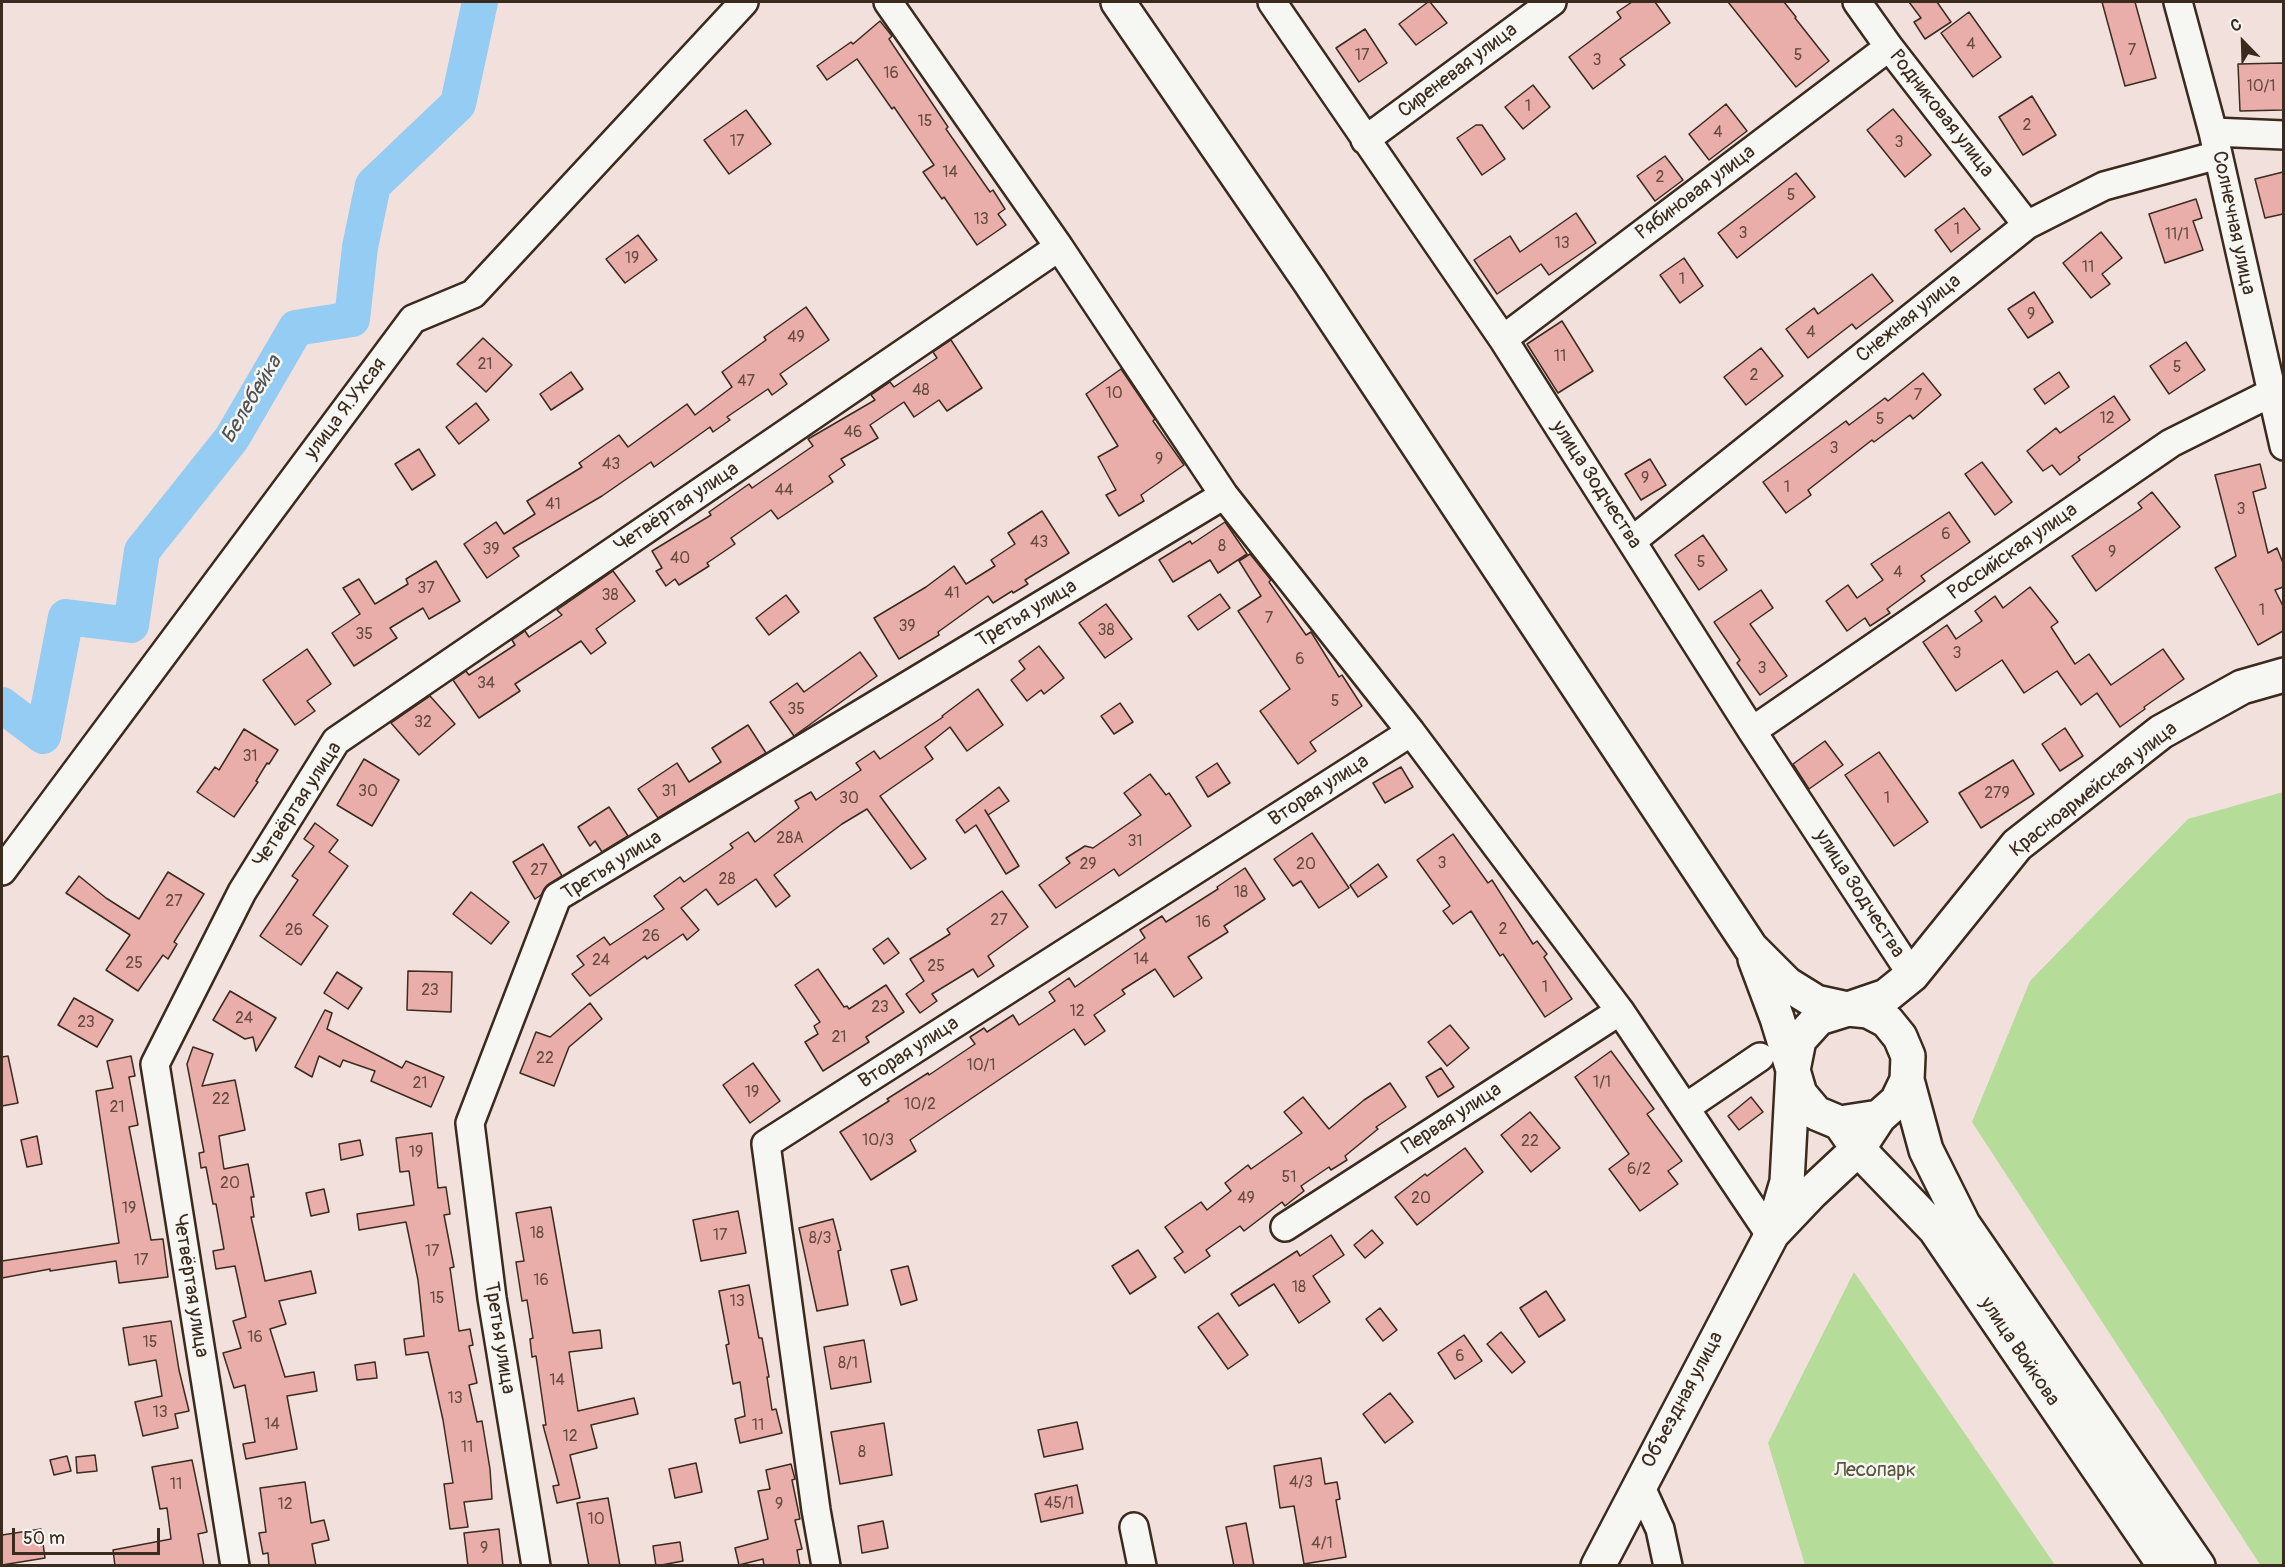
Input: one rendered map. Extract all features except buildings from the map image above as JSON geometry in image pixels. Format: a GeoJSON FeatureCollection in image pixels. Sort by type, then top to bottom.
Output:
{"type":"FeatureCollection","features":[{"type":"Feature","properties":{"kind":"main road"},"geometry":{"type":"LineString","coordinates":[[1118,2],[1310,282],[1751,948],[1787,984],[1816,1002],[1868,1011],[1887,1021],[1900,1037],[1907,1068]]}},
{"type":"Feature","properties":{"kind":"main road","name":"Красноармейская улица"},"geometry":{"type":"LineString","coordinates":[[1848,1009],[1886,996],[1912,975],[2017,844],[2161,732],[2242,687],[2283,675]]}},
{"type":"Feature","properties":{"kind":"main road"},"geometry":{"type":"LineString","coordinates":[[1751,948],[1777,1018],[1800,1094],[1816,1113],[1849,1136]]}},
{"type":"Feature","properties":{"kind":"main road"},"geometry":{"type":"LineString","coordinates":[[1771,1236],[1812,1192],[1849,1136],[1879,1117],[1897,1101],[1907,1068],[1908,1013],[1912,975]]}},
{"type":"Feature","properties":{"kind":"main road"},"geometry":{"type":"LineString","coordinates":[[1771,1236],[1787,1182],[1793,1070],[1799,1040],[1819,1018],[1848,1009]]}},
{"type":"Feature","properties":{"kind":"main road","name":"улица Войкова"},"geometry":{"type":"LineString","coordinates":[[1907,1068],[1926,1150],[1963,1224],[2198,1566]]}},
{"type":"Feature","properties":{"kind":"main road","name":"улица Войкова"},"geometry":{"type":"LineString","coordinates":[[1849,1136],[1935,1229],[2165,1566]]}},
{"type":"Feature","properties":{"kind":"main road","name":"Объездная улица"},"geometry":{"type":"LineString","coordinates":[[1598,1566],[1639,1483],[1771,1236]]}},
{"type":"Feature","properties":{"kind":"street","name":"улица Я.Ухсая"},"geometry":{"type":"LineString","coordinates":[[2,871],[413,319],[473,294],[744,2]]}},
{"type":"Feature","properties":{"kind":"street"},"geometry":{"type":"LineString","coordinates":[[888,2],[1059,247],[1224,495],[1411,732],[1620,1011],[1771,1236]]}},
{"type":"Feature","properties":{"kind":"street","name":"улица Зодчества"},"geometry":{"type":"LineString","coordinates":[[1272,2],[1503,339],[1752,731],[1912,975]]}},
{"type":"Feature","properties":{"kind":"street","name":"Сиреневая улица"},"geometry":{"type":"LineString","coordinates":[[1365,140],[1552,2]]}},
{"type":"Feature","properties":{"kind":"street","name":"Родниковая улица"},"geometry":{"type":"LineString","coordinates":[[1857,2],[1889,47],[2027,225]]}},
{"type":"Feature","properties":{"kind":"street","name":"Солнечная улица"},"geometry":{"type":"LineString","coordinates":[[2178,2],[2216,143],[2277,392],[2283,446]]}},
{"type":"Feature","properties":{"kind":"street","name":"Рябиновая улица"},"geometry":{"type":"LineString","coordinates":[[1503,339],[1889,47]]}},
{"type":"Feature","properties":{"kind":"street","name":"Снежная улица"},"geometry":{"type":"LineString","coordinates":[[1632,541],[2027,225],[2104,186],[2216,143],[2283,135]]}},
{"type":"Feature","properties":{"kind":"street","name":"Четвёртая улица"},"geometry":{"type":"LineString","coordinates":[[235,1566],[155,1064],[242,892],[336,741],[1059,247]]}},
{"type":"Feature","properties":{"kind":"street","name":"Российская улица"},"geometry":{"type":"LineString","coordinates":[[1752,731],[2171,443],[2277,392]]}},
{"type":"Feature","properties":{"kind":"street","name":"Третья улица"},"geometry":{"type":"LineString","coordinates":[[536,1566],[492,1298],[470,1123],[557,897],[1224,495]]}},
{"type":"Feature","properties":{"kind":"street","name":"Вторая улица"},"geometry":{"type":"LineString","coordinates":[[826,1566],[816,1510],[766,1144],[1411,732]]}},
{"type":"Feature","properties":{"kind":"street","name":"Первая улица"},"geometry":{"type":"LineString","coordinates":[[1285,1227],[1620,1011]]}},
{"type":"Feature","properties":{"kind":"street"},"geometry":{"type":"LineString","coordinates":[[1685,1108],[1760,1057]]}},
{"type":"Feature","properties":{"kind":"street"},"geometry":{"type":"LineString","coordinates":[[1639,1483],[1660,1529],[1668,1566]]}},
{"type":"Feature","properties":{"kind":"street"},"geometry":{"type":"LineString","coordinates":[[1134,1527],[1142,1566]]}},
{"type":"Feature","properties":{"kind":"green space"},"geometry":{"type":"Polygon","coordinates":[[[2283,792],[2284,1565],[2261,1566],[1972,1122],[2030,981],[2188,819],[2283,792]]]}},
{"type":"Feature","properties":{"kind":"green space","name":"Лесопарк"},"geometry":{"type":"Polygon","coordinates":[[[1854,1272],[2055,1565],[1805,1565],[1768,1443],[1854,1272]]]}},
{"type":"Feature","properties":{"kind":"waterway","name":"Белебейка"},"geometry":{"type":"LineString","coordinates":[[2,705],[43,736],[66,617],[131,625],[142,551],[232,438],[296,328],[352,319],[360,247],[373,185],[458,104],[480,2]]}}]}
